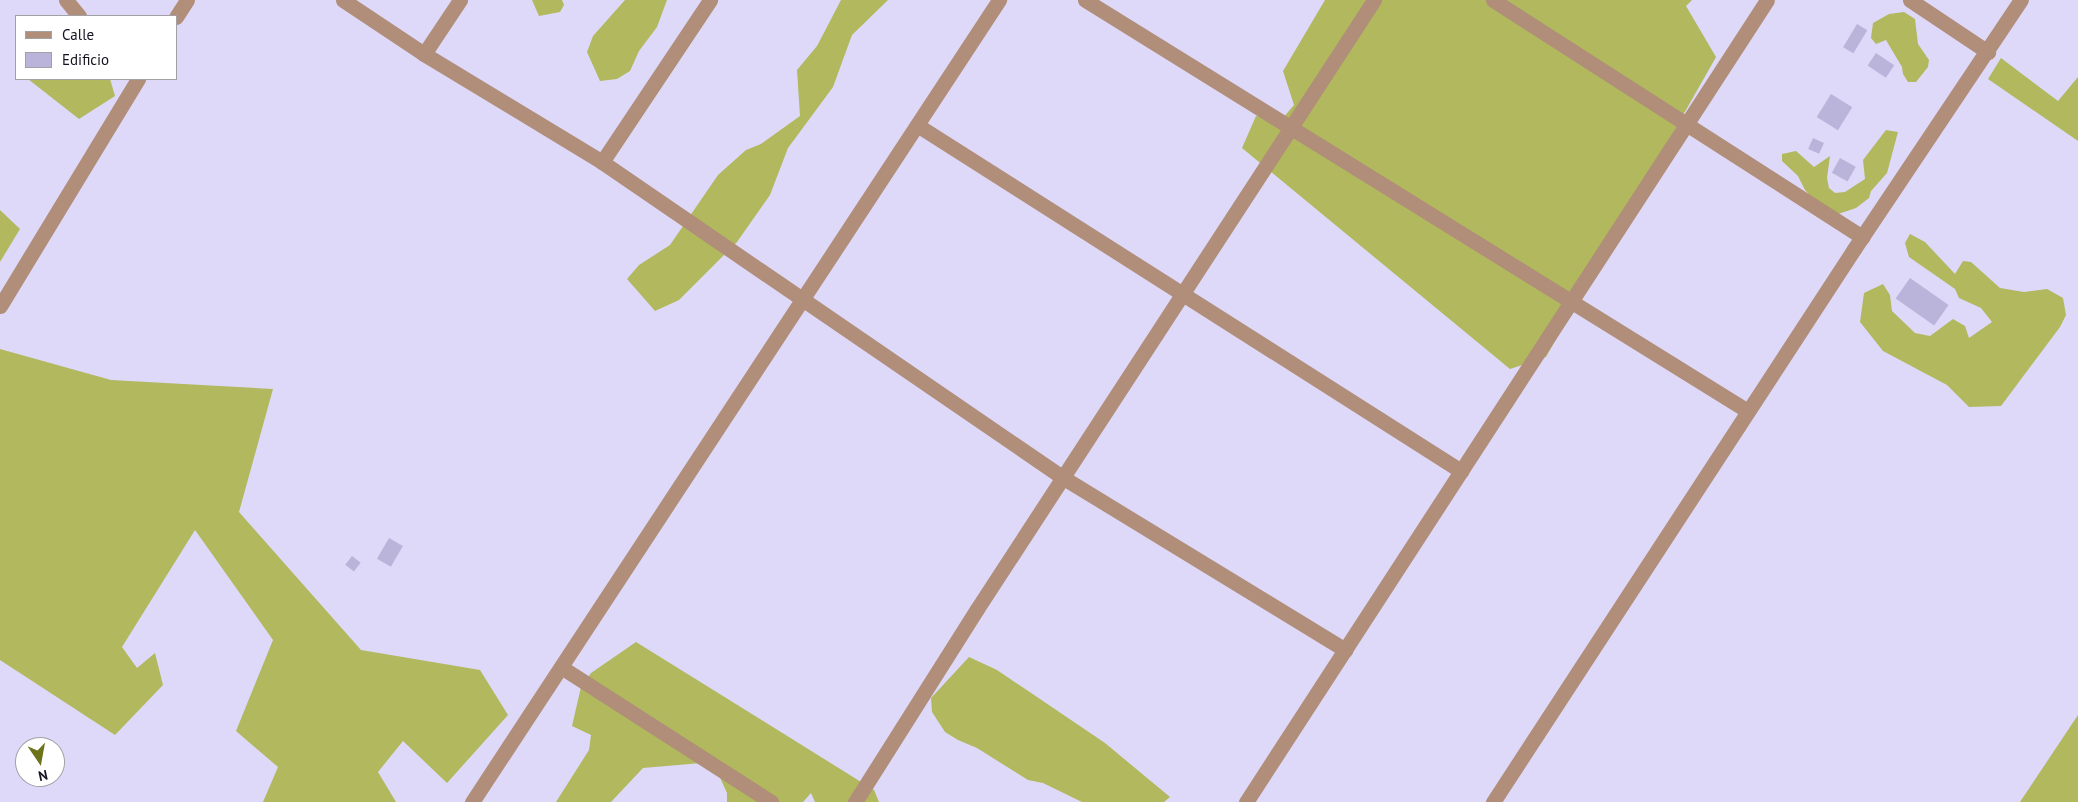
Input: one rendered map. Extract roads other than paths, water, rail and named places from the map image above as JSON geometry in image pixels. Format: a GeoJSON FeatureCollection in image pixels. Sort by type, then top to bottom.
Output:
{"type":"FeatureCollection","features":[{"type":"Feature","properties":{"kind":"street"},"geometry":{"type":"LineString","coordinates":[[66,0],[78,15]]}},
{"type":"Feature","properties":{"kind":"street"},"geometry":{"type":"LineString","coordinates":[[177,15],[187,0]]}},
{"type":"Feature","properties":{"kind":"street"},"geometry":{"type":"LineString","coordinates":[[343,0],[424,54],[602,162],[1062,477],[1345,650]]}},
{"type":"Feature","properties":{"kind":"street"},"geometry":{"type":"LineString","coordinates":[[424,54],[460,0]]}},
{"type":"Feature","properties":{"kind":"street"},"geometry":{"type":"LineString","coordinates":[[602,162],[710,0]]}},
{"type":"Feature","properties":{"kind":"street"},"geometry":{"type":"LineString","coordinates":[[472,802],[999,0]]}},
{"type":"Feature","properties":{"kind":"street"},"geometry":{"type":"LineString","coordinates":[[1085,0],[1748,410]]}},
{"type":"Feature","properties":{"kind":"street"},"geometry":{"type":"LineString","coordinates":[[855,802],[1062,477],[1374,0]]}},
{"type":"Feature","properties":{"kind":"street"},"geometry":{"type":"LineString","coordinates":[[1493,0],[1862,237]]}},
{"type":"Feature","properties":{"kind":"street"},"geometry":{"type":"LineString","coordinates":[[1246,802],[1767,0]]}},
{"type":"Feature","properties":{"kind":"street"},"geometry":{"type":"LineString","coordinates":[[1910,0],[1988,52]]}},
{"type":"Feature","properties":{"kind":"street"},"geometry":{"type":"LineString","coordinates":[[1492,802],[1862,237],[1988,52],[2021,0]]}},
{"type":"Feature","properties":{"kind":"street"},"geometry":{"type":"LineString","coordinates":[[0,306],[137,80]]}},
{"type":"Feature","properties":{"kind":"street"},"geometry":{"type":"LineString","coordinates":[[917,125],[1461,471]]}},
{"type":"Feature","properties":{"kind":"street"},"geometry":{"type":"LineString","coordinates":[[561,667],[771,802]]}}]}
